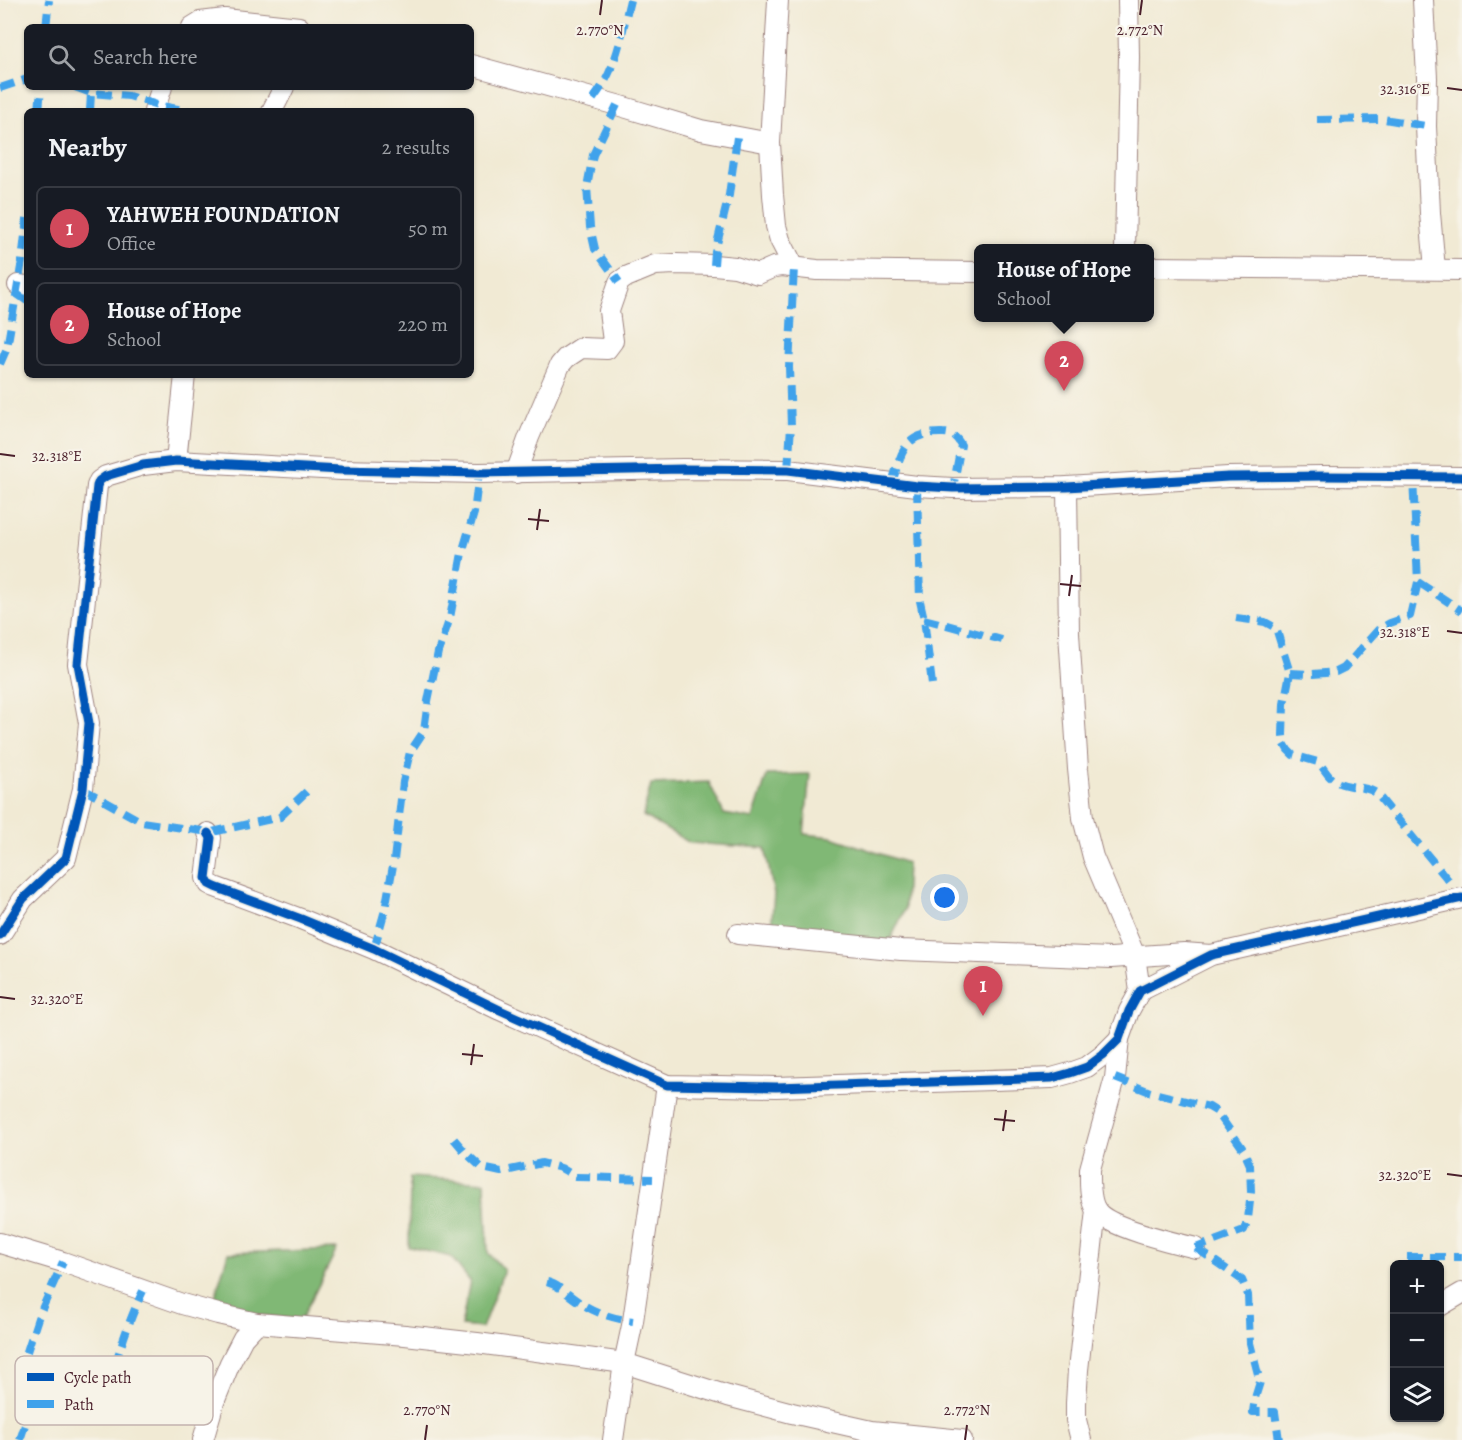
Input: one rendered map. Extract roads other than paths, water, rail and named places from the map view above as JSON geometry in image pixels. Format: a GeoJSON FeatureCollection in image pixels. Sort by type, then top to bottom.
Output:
{"type":"FeatureCollection","features":[{"type":"Feature","properties":{"kind":"street"},"geometry":{"type":"LineString","coordinates":[[778,0],[770,143],[773,195],[780,240],[794,267]]}},
{"type":"Feature","properties":{"kind":"street"},"geometry":{"type":"LineString","coordinates":[[1125,244],[1128,0]]}},
{"type":"Feature","properties":{"kind":"street"},"geometry":{"type":"LineString","coordinates":[[1423,0],[1426,126],[1435,269]]}},
{"type":"Feature","properties":{"kind":"street"},"geometry":{"type":"LineString","coordinates":[[197,24],[225,19],[271,24]]}},
{"type":"Feature","properties":{"kind":"street"},"geometry":{"type":"LineString","coordinates":[[474,66],[701,130],[770,143]]}},
{"type":"Feature","properties":{"kind":"street"},"geometry":{"type":"LineString","coordinates":[[155,108],[161,90]]}},
{"type":"Feature","properties":{"kind":"street"},"geometry":{"type":"LineString","coordinates":[[274,108],[282,90]]}},
{"type":"Feature","properties":{"kind":"street"},"geometry":{"type":"LineString","coordinates":[[516,473],[560,365],[581,348],[608,349],[612,341],[609,311],[619,282],[626,277],[655,265],[675,264],[735,267],[758,274],[774,267],[817,270],[974,272]]}},
{"type":"Feature","properties":{"kind":"street"},"geometry":{"type":"LineString","coordinates":[[1154,267],[1462,270]]}},
{"type":"Feature","properties":{"kind":"street"},"geometry":{"type":"LineString","coordinates":[[176,461],[185,378]]}},
{"type":"Feature","properties":{"kind":"street"},"geometry":{"type":"LineString","coordinates":[[0,935],[23,899],[66,858],[83,789],[90,723],[78,664],[97,486],[99,481],[106,476],[142,465],[176,461],[341,470],[516,473],[683,469],[788,470],[917,486],[953,488],[1067,487],[1228,477],[1462,477]]}},
{"type":"Feature","properties":{"kind":"street"},"geometry":{"type":"LineString","coordinates":[[1067,487],[1069,633],[1083,818],[1093,857],[1134,956],[1140,991]]}},
{"type":"Feature","properties":{"kind":"street"},"geometry":{"type":"LineString","coordinates":[[208,833],[211,838],[206,878],[209,884],[375,949],[500,1010],[667,1085],[776,1087],[1052,1078],[1087,1067],[1119,1039]]}},
{"type":"Feature","properties":{"kind":"street"},"geometry":{"type":"LineString","coordinates":[[1082,1440],[1076,1403],[1096,1210],[1091,1192],[1090,1169],[1115,1078],[1119,1039],[1129,1011],[1140,991],[1211,955],[1462,898]]}},
{"type":"Feature","properties":{"kind":"street"},"geometry":{"type":"LineString","coordinates":[[738,934],[901,950],[1111,958],[1184,953],[1211,955]]}},
{"type":"Feature","properties":{"kind":"street"},"geometry":{"type":"LineString","coordinates":[[614,1440],[667,1085]]}},
{"type":"Feature","properties":{"kind":"street"},"geometry":{"type":"LineString","coordinates":[[1096,1210],[1102,1217],[1129,1230],[1196,1248]]}},
{"type":"Feature","properties":{"kind":"street"},"geometry":{"type":"LineString","coordinates":[[0,1243],[63,1262],[182,1304],[257,1323],[467,1342],[624,1363],[728,1396],[792,1413],[872,1431],[962,1440]]}},
{"type":"Feature","properties":{"kind":"street"},"geometry":{"type":"LineString","coordinates":[[1444,1304],[1462,1293]]}},
{"type":"Feature","properties":{"kind":"street"},"geometry":{"type":"LineString","coordinates":[[213,1405],[243,1338],[257,1323]]}},
{"type":"Feature","properties":{"kind":"street"},"geometry":{"type":"LineString","coordinates":[[203,1440],[207,1425]]}},
{"type":"Feature","properties":{"kind":"place","name":"House of Hope"},"geometry":{"type":"Point","coordinates":[1064,391]}},
{"type":"Feature","properties":{"kind":"place","name":"YAHWEH FOUNDATION"},"geometry":{"type":"Point","coordinates":[983,1016]}}]}
